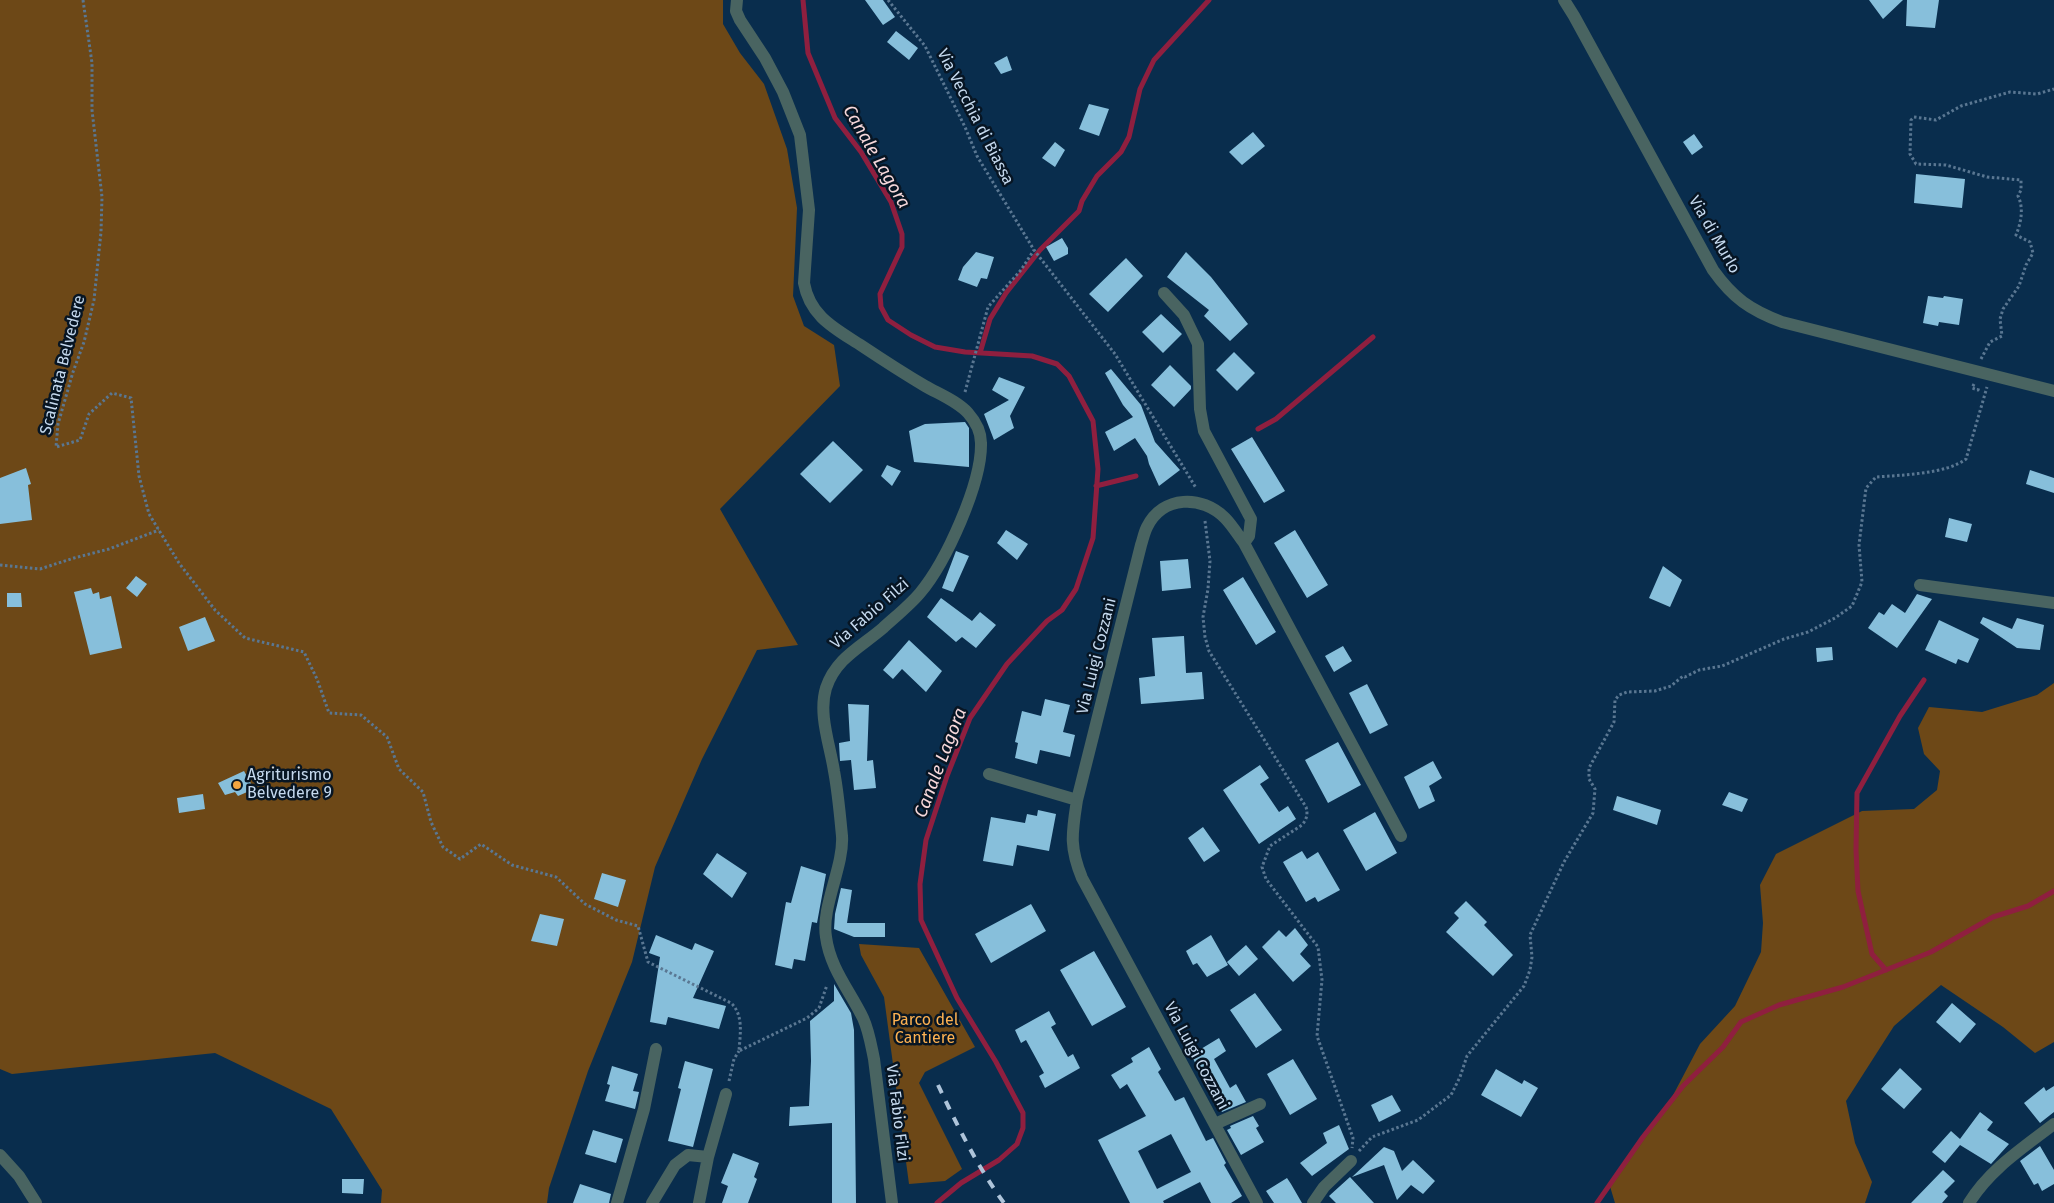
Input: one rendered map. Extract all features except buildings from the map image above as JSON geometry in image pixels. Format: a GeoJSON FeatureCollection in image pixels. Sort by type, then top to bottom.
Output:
{"type":"FeatureCollection","features":[{"type":"Feature","properties":{"kind":"street","name":"Via Fabio Filzi"},"geometry":{"type":"LineString","coordinates":[[737,0],[736,11],[740,20],[770,66],[783,92],[800,135],[808,210],[804,283],[806,294],[830,326],[896,370],[960,406],[975,421],[980,430],[982,443],[977,475],[961,520],[943,560],[920,593],[882,628],[838,664],[824,695],[823,709],[835,774],[842,839],[828,909],[826,936],[836,970],[863,1018],[869,1036],[874,1058],[892,1203]]}},
{"type":"Feature","properties":{"kind":"street","name":"Via di Murlo"},"geometry":{"type":"LineString","coordinates":[[1564,0],[1579,24],[1713,270],[1728,292],[1749,306],[1782,322],[2054,391]]}},
{"type":"Feature","properties":{"kind":"street"},"geometry":{"type":"LineString","coordinates":[[1164,293],[1184,315],[1198,344],[1200,410],[1204,431],[1251,519],[1249,536],[1244,543]]}},
{"type":"Feature","properties":{"kind":"street","name":"Via Luigi Cozzani"},"geometry":{"type":"LineString","coordinates":[[1258,1203],[1074,860],[1072,840],[1077,800],[1147,526],[1158,513],[1170,504],[1182,500],[1211,507],[1226,519],[1244,543],[1401,836]]}},
{"type":"Feature","properties":{"kind":"street"},"geometry":{"type":"LineString","coordinates":[[1920,585],[2054,603]]}},
{"type":"Feature","properties":{"kind":"street"},"geometry":{"type":"LineString","coordinates":[[989,774],[1077,800]]}},
{"type":"Feature","properties":{"kind":"street"},"geometry":{"type":"LineString","coordinates":[[617,1203],[644,1109],[656,1049]]}},
{"type":"Feature","properties":{"kind":"street"},"geometry":{"type":"LineString","coordinates":[[699,1203],[708,1157],[726,1094]]}},
{"type":"Feature","properties":{"kind":"street"},"geometry":{"type":"LineString","coordinates":[[1215,1124],[1260,1104]]}},
{"type":"Feature","properties":{"kind":"street"},"geometry":{"type":"LineString","coordinates":[[1969,1203],[1979,1186],[2003,1162],[2054,1124]]}},
{"type":"Feature","properties":{"kind":"street"},"geometry":{"type":"LineString","coordinates":[[0,1155],[19,1176],[36,1203]]}},
{"type":"Feature","properties":{"kind":"street"},"geometry":{"type":"LineString","coordinates":[[652,1203],[676,1165],[688,1155],[708,1157]]}},
{"type":"Feature","properties":{"kind":"street"},"geometry":{"type":"LineString","coordinates":[[1313,1203],[1324,1187],[1351,1161]]}},
{"type":"Feature","properties":{"kind":"path","name":"Scalinata Belvedere"},"geometry":{"type":"LineString","coordinates":[[83,0],[92,63],[92,110],[102,197],[101,232],[94,300],[84,342],[58,424],[56,447],[80,440],[89,414],[112,392],[131,398],[139,476],[150,514],[179,563],[215,610],[245,638],[304,652],[317,679],[329,713],[361,715],[387,737],[399,769],[423,792],[431,822],[442,847],[460,859],[481,844],[512,864],[556,877],[585,904],[616,920],[638,926],[648,962],[731,1003],[737,1009],[740,1026],[738,1051]]}},
{"type":"Feature","properties":{"kind":"path","name":"Via Vecchia di Biassa"},"geometry":{"type":"LineString","coordinates":[[888,0],[925,46],[978,156],[1034,250],[1115,354],[1194,485],[1202,504],[1210,561],[1208,590],[1203,617],[1205,637],[1209,650],[1306,807],[1305,821],[1302,825],[1270,846],[1262,867],[1266,879],[1318,947],[1322,980],[1318,1036],[1353,1138],[1351,1161]]}},
{"type":"Feature","properties":{"kind":"path"},"geometry":{"type":"LineString","coordinates":[[1351,1161],[1372,1137],[1418,1120],[1451,1095],[1467,1056],[1524,986],[1530,970],[1532,957],[1530,935],[1564,862],[1593,813],[1595,789],[1589,779],[1589,768],[1614,722],[1615,700],[1619,695],[1627,692],[1663,689],[1671,686],[1683,676],[1685,678],[1699,670],[1722,666],[1784,639],[1808,632],[1835,618],[1852,606],[1862,582],[1859,544],[1866,488],[1876,477],[1957,466],[1966,459],[1987,386],[1980,384],[1978,390],[1972,388],[1977,371],[1990,342],[2002,336],[2000,318],[2003,309],[2019,286],[2026,265],[2033,253],[2030,242],[2016,235],[2022,207],[2018,196],[2021,190],[2021,180],[1987,177],[1946,165],[1916,164],[1910,154],[1911,118],[1936,120],[1961,106],[2010,92],[2037,94],[2054,89]]}},
{"type":"Feature","properties":{"kind":"path"},"geometry":{"type":"LineString","coordinates":[[971,369],[988,306],[1021,270],[1034,250]]}},
{"type":"Feature","properties":{"kind":"path"},"geometry":{"type":"LineString","coordinates":[[0,565],[40,569],[109,549],[159,530]]}},
{"type":"Feature","properties":{"kind":"path"},"geometry":{"type":"LineString","coordinates":[[726,1094],[734,1059],[738,1051],[807,1018],[819,1008],[827,985]]}},
{"type":"Feature","properties":{"kind":"green space"},"geometry":{"type":"Polygon","coordinates":[[[0,0],[723,0],[723,24],[740,53],[764,84],[787,149],[797,208],[793,296],[804,326],[834,345],[840,386],[720,509],[798,645],[757,650],[702,759],[655,867],[632,962],[588,1071],[549,1188],[547,1203],[381,1203],[382,1190],[331,1109],[215,1053],[12,1074],[0,1069],[0,0]]]}},
{"type":"Feature","properties":{"kind":"green space"},"geometry":{"type":"Polygon","coordinates":[[[2054,683],[2054,1042],[2035,1053],[2003,1027],[1941,985],[1894,1026],[1846,1101],[1855,1143],[1872,1182],[1865,1203],[1615,1203],[1609,1183],[1670,1101],[1700,1044],[1735,1006],[1761,952],[1763,923],[1760,885],[1776,854],[1862,811],[1914,809],[1937,790],[1940,771],[1924,754],[1918,728],[1929,707],[1982,712],[2037,695],[2054,683]]]}},
{"type":"Feature","properties":{"kind":"green space","name":"Parco del Cantiere"},"geometry":{"type":"Polygon","coordinates":[[[859,944],[919,948],[975,1047],[925,1072],[919,1083],[962,1169],[945,1181],[909,1184],[884,997],[861,955],[859,944]]]}},
{"type":"Feature","properties":{"kind":"waterway","name":"Canale Lagora"},"geometry":{"type":"LineString","coordinates":[[803,0],[808,53],[835,118],[861,152],[891,202],[902,234],[902,247],[880,294],[881,307],[888,320],[911,335],[935,347],[965,352],[1032,356],[1057,364],[1069,376],[1093,421],[1098,469],[1093,538],[1076,589],[1062,610],[1047,621],[1007,664],[970,718],[947,776],[926,840],[920,884],[921,920],[957,998],[996,1062],[1023,1113],[1023,1128],[1017,1144],[999,1160],[961,1183],[937,1203]]}},
{"type":"Feature","properties":{"kind":"waterway"},"geometry":{"type":"LineString","coordinates":[[980,353],[990,319],[1006,293],[1040,250],[1079,211],[1082,201],[1097,176],[1121,152],[1129,137],[1140,89],[1154,60],[1209,0]]}},
{"type":"Feature","properties":{"kind":"waterway"},"geometry":{"type":"LineString","coordinates":[[1258,429],[1276,419],[1373,337]]}},
{"type":"Feature","properties":{"kind":"waterway"},"geometry":{"type":"LineString","coordinates":[[1096,486],[1136,476]]}},
{"type":"Feature","properties":{"kind":"waterway"},"geometry":{"type":"LineString","coordinates":[[1886,970],[1872,954],[1858,891],[1856,850],[1857,793],[1900,716],[1924,680]]}},
{"type":"Feature","properties":{"kind":"waterway"},"geometry":{"type":"LineString","coordinates":[[1597,1203],[1643,1137],[1683,1086],[1723,1047],[1741,1022],[1779,1005],[1843,987],[1931,952],[1993,917],[2028,906],[2054,891]]}},
{"type":"Feature","properties":{"kind":"railway"},"geometry":{"type":"LineString","coordinates":[[938,1085],[976,1160],[1004,1203]]}},
{"type":"Feature","properties":{"kind":"place","name":"Agriturismo Belvedere 9"},"geometry":{"type":"Point","coordinates":[237,785]}}]}
